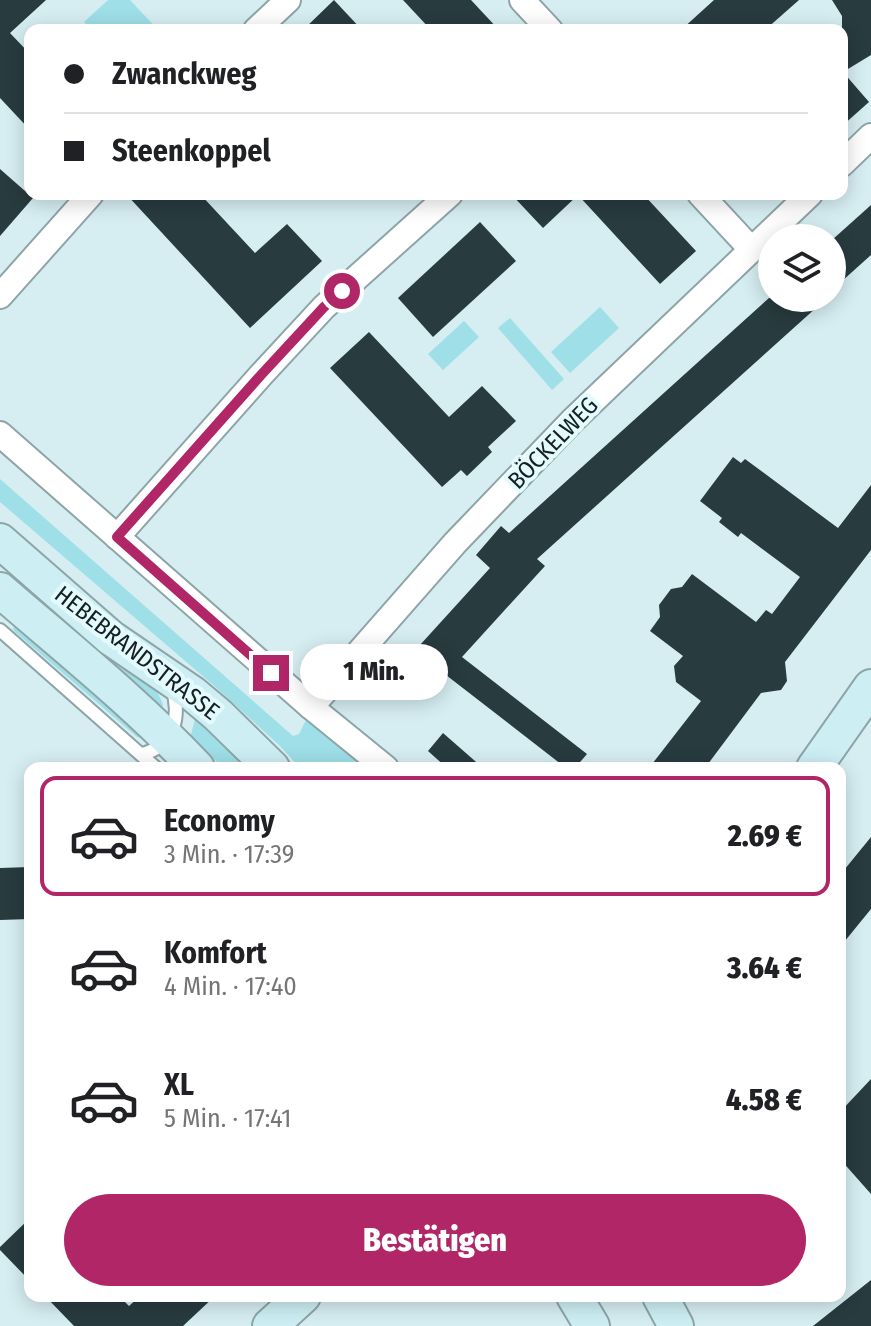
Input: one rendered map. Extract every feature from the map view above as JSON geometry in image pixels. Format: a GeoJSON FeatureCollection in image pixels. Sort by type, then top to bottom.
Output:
{"type":"FeatureCollection","features":[{"type":"Feature","properties":{"kind":"main road","name":"HEBEBRANDSTRASSE"},"geometry":{"type":"LineString","coordinates":[[0,541],[111,638],[193,694],[266,762]]}},
{"type":"Feature","properties":{"kind":"main road","name":"HEBEBRANDSTRASSE"},"geometry":{"type":"LineString","coordinates":[[0,590],[156,753],[181,762]]}},
{"type":"Feature","properties":{"kind":"main road"},"geometry":{"type":"LineString","coordinates":[[818,762],[871,687]]}},
{"type":"Feature","properties":{"kind":"main road"},"geometry":{"type":"LineString","coordinates":[[277,1324],[297,1302]]}},
{"type":"Feature","properties":{"kind":"main road"},"geometry":{"type":"LineString","coordinates":[[578,1302],[592,1326]]}},
{"type":"Feature","properties":{"kind":"main road"},"geometry":{"type":"LineString","coordinates":[[663,1302],[676,1326]]}},
{"type":"Feature","properties":{"kind":"street"},"geometry":{"type":"LineString","coordinates":[[262,24],[288,0]]}},
{"type":"Feature","properties":{"kind":"street"},"geometry":{"type":"LineString","coordinates":[[522,0],[544,24]]}},
{"type":"Feature","properties":{"kind":"street"},"geometry":{"type":"LineString","coordinates":[[848,158],[871,136]]}},
{"type":"Feature","properties":{"kind":"street"},"geometry":{"type":"LineString","coordinates":[[0,296],[86,200]]}},
{"type":"Feature","properties":{"kind":"street"},"geometry":{"type":"LineString","coordinates":[[117,537],[324,307],[443,200]]}},
{"type":"Feature","properties":{"kind":"street"},"geometry":{"type":"LineString","coordinates":[[706,200],[751,249]]}},
{"type":"Feature","properties":{"kind":"street","name":"BÖCKELWEG"},"geometry":{"type":"LineString","coordinates":[[311,707],[455,543],[572,421],[804,200]]}},
{"type":"Feature","properties":{"kind":"street"},"geometry":{"type":"LineString","coordinates":[[0,434],[311,707],[379,762]]}},
{"type":"Feature","properties":{"kind":"lane","name":"HEBEBRANDSTRASSE"},"geometry":{"type":"LineString","coordinates":[[0,630],[156,753]]}},
{"type":"Feature","properties":{"kind":"lane"},"geometry":{"type":"LineString","coordinates":[[156,753],[174,725],[176,706],[165,673]]}},
{"type":"Feature","properties":{"kind":"shaded area"},"geometry":{"type":"Polygon","coordinates":[[[108,0],[130,0],[152,24],[86,24],[84,22],[108,0]]]}},
{"type":"Feature","properties":{"kind":"shaded area"},"geometry":{"type":"Polygon","coordinates":[[[600,307],[619,328],[570,373],[551,352],[600,307]]]}},
{"type":"Feature","properties":{"kind":"shaded area"},"geometry":{"type":"Polygon","coordinates":[[[510,318],[564,379],[552,390],[498,328],[510,318]]]}},
{"type":"Feature","properties":{"kind":"shaded area"},"geometry":{"type":"Polygon","coordinates":[[[464,321],[479,337],[443,370],[428,354],[464,321]]]}},
{"type":"Feature","properties":{"kind":"shaded area"},"geometry":{"type":"Polygon","coordinates":[[[0,479],[293,736],[299,734],[306,720],[360,762],[295,762],[212,684],[0,502],[0,479]]]}},
{"type":"Feature","properties":{"kind":"shaded area"},"geometry":{"type":"Polygon","coordinates":[[[49,604],[153,683],[162,708],[157,708],[42,609],[49,604]]]}},
{"type":"Feature","properties":{"kind":"shaded area"},"geometry":{"type":"Polygon","coordinates":[[[16,625],[146,738],[137,737],[14,631],[16,625]]]}},
{"type":"Feature","properties":{"kind":"shaded area"},"geometry":{"type":"Polygon","coordinates":[[[197,712],[246,762],[217,762],[190,738],[197,712]]]}},
{"type":"Feature","properties":{"kind":"building"},"geometry":{"type":"Polygon","coordinates":[[[0,0],[46,0],[10,33],[24,48],[24,124],[0,98],[0,0]]]}},
{"type":"Feature","properties":{"kind":"building"},"geometry":{"type":"Polygon","coordinates":[[[334,0],[356,24],[309,24],[334,0]]]}},
{"type":"Feature","properties":{"kind":"building"},"geometry":{"type":"Polygon","coordinates":[[[403,0],[471,0],[493,24],[425,24],[403,0]]]}},
{"type":"Feature","properties":{"kind":"building"},"geometry":{"type":"Polygon","coordinates":[[[714,0],[799,0],[772,24],[688,24],[714,0]]]}},
{"type":"Feature","properties":{"kind":"building"},"geometry":{"type":"Polygon","coordinates":[[[832,0],[871,0],[871,55],[848,69],[848,24],[842,24],[842,16],[832,0]]]}},
{"type":"Feature","properties":{"kind":"building"},"geometry":{"type":"Polygon","coordinates":[[[848,78],[869,102],[848,121],[848,78]]]}},
{"type":"Feature","properties":{"kind":"building"},"geometry":{"type":"Polygon","coordinates":[[[0,169],[24,190],[24,200],[31,200],[0,236],[0,169]]]}},
{"type":"Feature","properties":{"kind":"building"},"geometry":{"type":"Polygon","coordinates":[[[132,200],[206,200],[255,253],[287,224],[322,261],[250,328],[132,200]]]}},
{"type":"Feature","properties":{"kind":"building"},"geometry":{"type":"Polygon","coordinates":[[[517,200],[573,200],[543,228],[517,200]]]}},
{"type":"Feature","properties":{"kind":"building"},"geometry":{"type":"Polygon","coordinates":[[[583,200],[649,200],[696,251],[660,284],[583,200]]]}},
{"type":"Feature","properties":{"kind":"building"},"geometry":{"type":"Polygon","coordinates":[[[871,205],[871,255],[846,277],[846,227],[871,205]]]}},
{"type":"Feature","properties":{"kind":"building"},"geometry":{"type":"Polygon","coordinates":[[[480,222],[516,261],[433,337],[398,298],[480,222]]]}},
{"type":"Feature","properties":{"kind":"building"},"geometry":{"type":"Polygon","coordinates":[[[758,308],[758,312],[811,312],[537,559],[545,566],[462,657],[587,754],[580,762],[558,762],[446,675],[429,693],[400,667],[490,568],[476,555],[501,526],[509,533],[758,308]]]}},
{"type":"Feature","properties":{"kind":"building"},"geometry":{"type":"Polygon","coordinates":[[[369,332],[449,417],[482,386],[516,421],[488,447],[492,452],[467,476],[461,470],[442,487],[330,368],[369,332]]]}},
{"type":"Feature","properties":{"kind":"building"},"geometry":{"type":"Polygon","coordinates":[[[733,457],[741,463],[745,459],[838,528],[871,485],[871,550],[785,662],[787,681],[781,690],[761,693],[709,762],[654,762],[701,701],[676,682],[674,666],[683,656],[650,631],[660,617],[659,605],[671,589],[682,587],[692,574],[756,622],[766,610],[772,614],[800,577],[741,533],[738,537],[719,522],[722,518],[700,501],[733,457]]]}},
{"type":"Feature","properties":{"kind":"building"},"geometry":{"type":"Polygon","coordinates":[[[443,733],[476,762],[440,762],[428,751],[443,733]]]}},
{"type":"Feature","properties":{"kind":"building"},"geometry":{"type":"Polygon","coordinates":[[[871,837],[871,909],[846,940],[846,868],[871,837]]]}},
{"type":"Feature","properties":{"kind":"building"},"geometry":{"type":"Polygon","coordinates":[[[24,867],[24,919],[0,920],[0,868],[24,867]]]}},
{"type":"Feature","properties":{"kind":"building"},"geometry":{"type":"Polygon","coordinates":[[[871,1079],[871,1194],[846,1166],[846,1106],[871,1079]]]}},
{"type":"Feature","properties":{"kind":"building"},"geometry":{"type":"Polygon","coordinates":[[[24,1224],[24,1275],[0,1250],[24,1224]]]}},
{"type":"Feature","properties":{"kind":"building"},"geometry":{"type":"Polygon","coordinates":[[[871,1280],[871,1326],[813,1326],[846,1302],[871,1280]]]}},
{"type":"Feature","properties":{"kind":"building"},"geometry":{"type":"Polygon","coordinates":[[[51,1302],[125,1302],[129,1306],[133,1302],[209,1302],[183,1326],[74,1326],[51,1302]]]}},
{"type":"Feature","properties":{"kind":"route"},"geometry":{"type":"LineString","coordinates":[[271,673],[117,537],[261,375],[342,291]]}}]}
